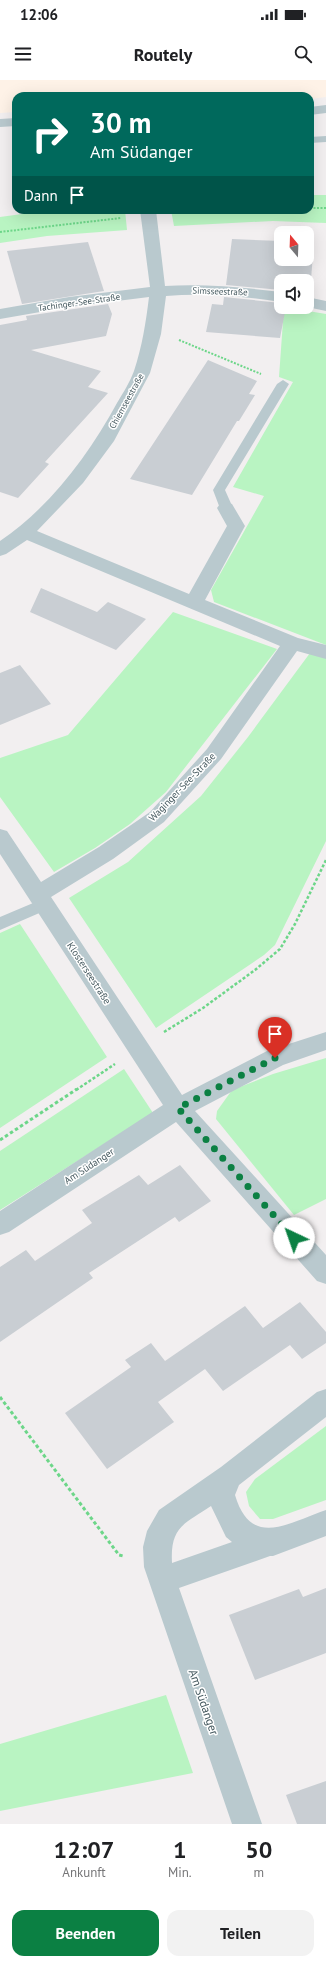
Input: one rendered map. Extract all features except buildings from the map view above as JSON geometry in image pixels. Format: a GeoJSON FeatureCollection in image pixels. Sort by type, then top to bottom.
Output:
{"type":"FeatureCollection","features":[{"type":"Feature","properties":{"kind":"street"},"geometry":{"type":"LineString","coordinates":[[314,110],[326,109]]}},
{"type":"Feature","properties":{"kind":"street"},"geometry":{"type":"LineString","coordinates":[[0,123],[12,122]]}},
{"type":"Feature","properties":{"kind":"street","name":"Chiemseestraße"},"geometry":{"type":"LineString","coordinates":[[0,550],[25,533],[77,479],[104,441],[142,373],[153,334],[158,292],[148,214]]}},
{"type":"Feature","properties":{"kind":"street","name":"Simsseestraße"},"geometry":{"type":"LineString","coordinates":[[158,292],[216,289],[237,290],[274,296]]}},
{"type":"Feature","properties":{"kind":"street","name":"Tachinger-See-Straße"},"geometry":{"type":"LineString","coordinates":[[0,314],[68,303],[158,292]]}},
{"type":"Feature","properties":{"kind":"street"},"geometry":{"type":"LineString","coordinates":[[314,303],[326,306]]}},
{"type":"Feature","properties":{"kind":"street"},"geometry":{"type":"LineString","coordinates":[[194,602],[236,526],[226,508]]}},
{"type":"Feature","properties":{"kind":"street"},"geometry":{"type":"LineString","coordinates":[[25,533],[292,643],[326,652]]}},
{"type":"Feature","properties":{"kind":"street","name":"Waginger-See-Straße"},"geometry":{"type":"LineString","coordinates":[[42,900],[157,817],[214,754],[292,643]]}},
{"type":"Feature","properties":{"kind":"street","name":"Klosterseestraße"},"geometry":{"type":"LineString","coordinates":[[0,837],[178,1108]]}},
{"type":"Feature","properties":{"kind":"street","name":"Am Südanger"},"geometry":{"type":"LineString","coordinates":[[0,1224],[178,1108],[275,1058],[326,1041]]}},
{"type":"Feature","properties":{"kind":"street"},"geometry":{"type":"LineString","coordinates":[[178,1108],[326,1273]]}},
{"type":"Feature","properties":{"kind":"street","name":"Am Südanger"},"geometry":{"type":"LineString","coordinates":[[247,1824],[212,1726],[161,1573],[157,1547],[161,1531],[169,1519],[230,1476],[326,1401]]}},
{"type":"Feature","properties":{"kind":"street","name":"Am Südanger"},"geometry":{"type":"LineString","coordinates":[[230,1476],[221,1494],[225,1508],[236,1528],[249,1539],[273,1543]]}},
{"type":"Feature","properties":{"kind":"street"},"geometry":{"type":"LineString","coordinates":[[161,1573],[273,1543],[326,1523]]}},
{"type":"Feature","properties":{"kind":"lane"},"geometry":{"type":"LineString","coordinates":[[314,140],[326,139]]}},
{"type":"Feature","properties":{"kind":"lane"},"geometry":{"type":"LineString","coordinates":[[226,508],[219,490],[283,384]]}},
{"type":"Feature","properties":{"kind":"lane"},"geometry":{"type":"LineString","coordinates":[[0,924],[42,900]]}},
{"type":"Feature","properties":{"kind":"path"},"geometry":{"type":"LineString","coordinates":[[314,208],[326,208]]}},
{"type":"Feature","properties":{"kind":"path"},"geometry":{"type":"LineString","coordinates":[[0,232],[133,214]]}},
{"type":"Feature","properties":{"kind":"path"},"geometry":{"type":"LineString","coordinates":[[153,334],[184,341],[283,384]]}},
{"type":"Feature","properties":{"kind":"path"},"geometry":{"type":"LineString","coordinates":[[0,1140],[138,1048],[203,1008],[280,950],[295,924],[326,860]]}},
{"type":"Feature","properties":{"kind":"path"},"geometry":{"type":"LineString","coordinates":[[0,1397],[119,1555],[161,1573]]}},
{"type":"Feature","properties":{"kind":"shaded area"},"geometry":{"type":"Polygon","coordinates":[[[0,80],[326,80],[326,97],[314,98],[314,92],[12,92],[12,112],[0,113],[0,80]]]}},
{"type":"Feature","properties":{"kind":"green space"},"geometry":{"type":"Polygon","coordinates":[[[314,195],[326,195],[326,223],[273,221],[174,226],[172,214],[314,214],[314,195]]]}},
{"type":"Feature","properties":{"kind":"green space"},"geometry":{"type":"Polygon","coordinates":[[[22,214],[125,214],[127,230],[47,236],[0,243],[0,217],[22,214]]]}},
{"type":"Feature","properties":{"kind":"green space"},"geometry":{"type":"Polygon","coordinates":[[[314,312],[326,314],[326,645],[214,602],[211,590],[264,496],[233,487],[293,382],[279,377],[284,314],[314,314],[314,312]]]}},
{"type":"Feature","properties":{"kind":"green space"},"geometry":{"type":"Polygon","coordinates":[[[173,612],[277,649],[166,792],[130,824],[95,848],[54,872],[0,797],[0,758],[68,735],[173,612]]]}},
{"type":"Feature","properties":{"kind":"green space"},"geometry":{"type":"Polygon","coordinates":[[[310,653],[326,658],[326,841],[275,945],[264,955],[156,1028],[69,898],[128,862],[201,796],[248,737],[310,653]]]}},
{"type":"Feature","properties":{"kind":"green space"},"geometry":{"type":"Polygon","coordinates":[[[20,924],[107,1057],[0,1128],[0,933],[20,924]]]}},
{"type":"Feature","properties":{"kind":"green space"},"geometry":{"type":"Polygon","coordinates":[[[326,1058],[326,1199],[294,1215],[216,1119],[217,1111],[232,1090],[273,1074],[326,1058]]]}},
{"type":"Feature","properties":{"kind":"green space"},"geometry":{"type":"Polygon","coordinates":[[[124,1069],[153,1113],[0,1210],[0,1151],[124,1069]]]}},
{"type":"Feature","properties":{"kind":"green space"},"geometry":{"type":"Polygon","coordinates":[[[326,1426],[326,1500],[273,1519],[260,1519],[249,1506],[246,1492],[255,1479],[326,1426]]]}},
{"type":"Feature","properties":{"kind":"green space"},"geometry":{"type":"Polygon","coordinates":[[[166,1695],[193,1773],[0,1811],[0,1744],[166,1695]]]}},
{"type":"Feature","properties":{"kind":"route"},"geometry":{"type":"LineString","coordinates":[[275,1058],[178,1108],[294,1238]]}}]}
